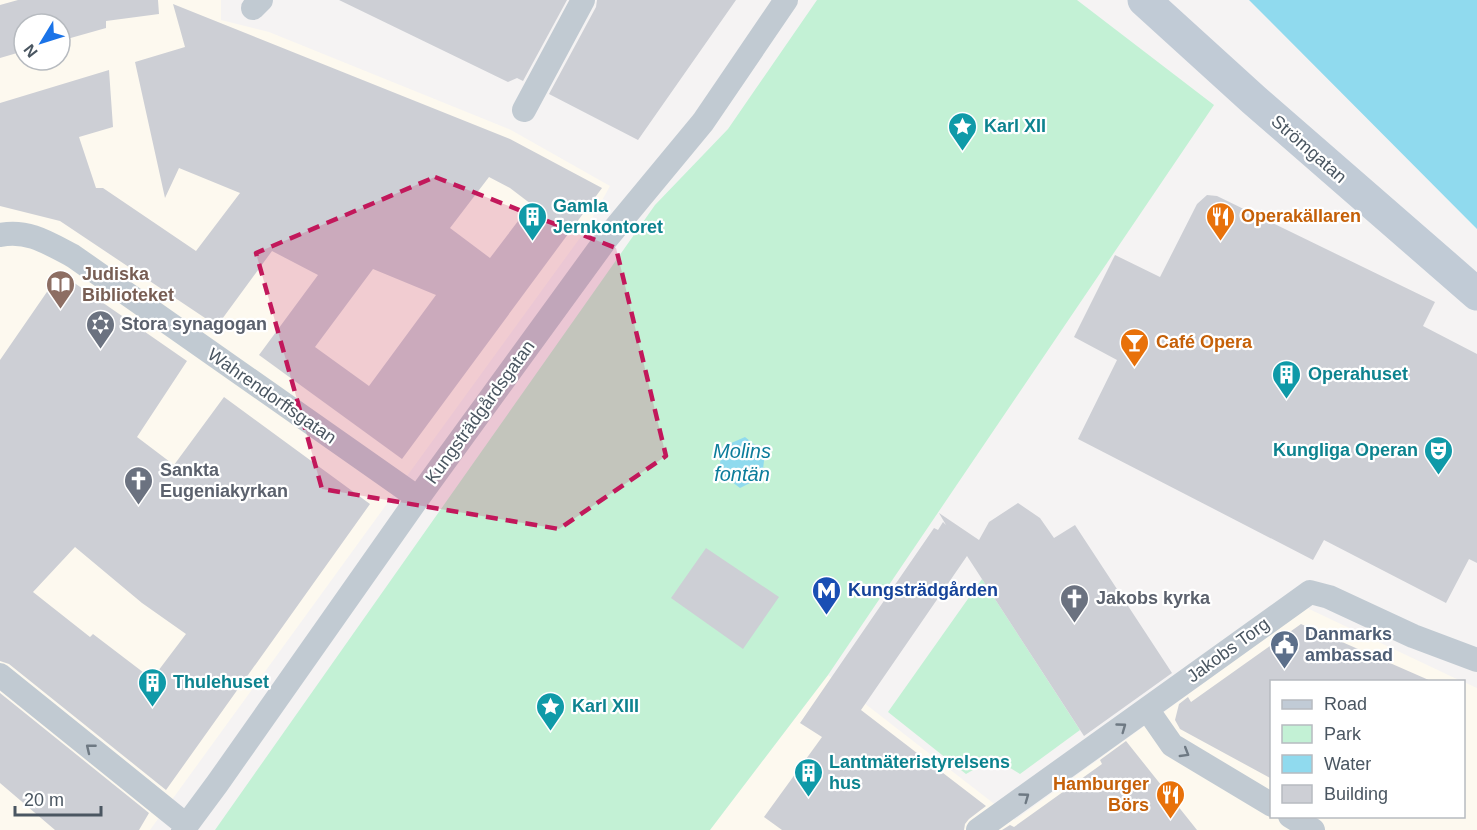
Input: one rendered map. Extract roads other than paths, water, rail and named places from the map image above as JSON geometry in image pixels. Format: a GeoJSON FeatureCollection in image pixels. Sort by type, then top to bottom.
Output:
{"type":"FeatureCollection","features":[{"type":"Feature","properties":{"kind":"street","name":"Kungsträdgårdsgatan"},"geometry":{"type":"LineString","coordinates":[[184,828],[418,498],[607,238],[704,122],[786,0]]}},
{"type":"Feature","properties":{"kind":"street","name":"Strömgatan"},"geometry":{"type":"LineString","coordinates":[[1144,0],[1254,100],[1477,294]]}},
{"type":"Feature","properties":{"kind":"street"},"geometry":{"type":"LineString","coordinates":[[524,110],[580,5]]}},
{"type":"Feature","properties":{"kind":"street","name":"Wahrendorffsgatan"},"geometry":{"type":"LineString","coordinates":[[0,235],[10,233],[36,237],[73,256],[418,498]]}},
{"type":"Feature","properties":{"kind":"street","name":"Jakobs Torg"},"geometry":{"type":"LineString","coordinates":[[978,830],[1310,592],[1329,597],[1413,636],[1477,660]]}},
{"type":"Feature","properties":{"kind":"street"},"geometry":{"type":"LineString","coordinates":[[0,675],[184,828]]}},
{"type":"Feature","properties":{"kind":"street"},"geometry":{"type":"LineString","coordinates":[[1147,709],[1172,745],[1270,804]]}},
{"type":"Feature","properties":{"kind":"street"},"geometry":{"type":"LineString","coordinates":[[1293,818],[1313,830]]}},
{"type":"Feature","properties":{"kind":"water"},"geometry":{"type":"Polygon","coordinates":[[[1249,0],[1477,0],[1477,229],[1249,0]]]}},
{"type":"Feature","properties":{"kind":"water","name":"Molins fontän"},"geometry":{"type":"Polygon","coordinates":[[[745,437],[765,453],[762,477],[740,488],[719,472],[722,447],[745,437]]]}},
{"type":"Feature","properties":{"kind":"place","name":"Karl XII"},"geometry":{"type":"Point","coordinates":[963,152]}},
{"type":"Feature","properties":{"kind":"place","name":"Gamla Jernkontoret"},"geometry":{"type":"Point","coordinates":[532,242]}},
{"type":"Feature","properties":{"kind":"place","name":"Operakällaren"},"geometry":{"type":"Point","coordinates":[1220,242]}},
{"type":"Feature","properties":{"kind":"place","name":"Judiska Biblioteket"},"geometry":{"type":"Point","coordinates":[61,310]}},
{"type":"Feature","properties":{"kind":"place","name":"Stora synagogan"},"geometry":{"type":"Point","coordinates":[100,350]}},
{"type":"Feature","properties":{"kind":"place","name":"Café Opera"},"geometry":{"type":"Point","coordinates":[1135,368]}},
{"type":"Feature","properties":{"kind":"place","name":"Operahuset"},"geometry":{"type":"Point","coordinates":[1287,400]}},
{"type":"Feature","properties":{"kind":"place","name":"Kungliga Operan"},"geometry":{"type":"Point","coordinates":[1439,476]}},
{"type":"Feature","properties":{"kind":"place","name":"Sankta Eugeniakyrkan"},"geometry":{"type":"Point","coordinates":[139,506]}},
{"type":"Feature","properties":{"kind":"place","name":"Kungsträdgården"},"geometry":{"type":"Point","coordinates":[827,616]}},
{"type":"Feature","properties":{"kind":"place","name":"Jakobs kyrka"},"geometry":{"type":"Point","coordinates":[1075,624]}},
{"type":"Feature","properties":{"kind":"place","name":"Danmarks ambassad"},"geometry":{"type":"Point","coordinates":[1284,670]}},
{"type":"Feature","properties":{"kind":"place","name":"Thulehuset"},"geometry":{"type":"Point","coordinates":[152,708]}},
{"type":"Feature","properties":{"kind":"place","name":"Karl XIII"},"geometry":{"type":"Point","coordinates":[551,732]}},
{"type":"Feature","properties":{"kind":"place","name":"Lantmäteristyrelsens hus"},"geometry":{"type":"Point","coordinates":[808,798]}},
{"type":"Feature","properties":{"kind":"place","name":"Hamburger Börs"},"geometry":{"type":"Point","coordinates":[1170,820]}}]}
